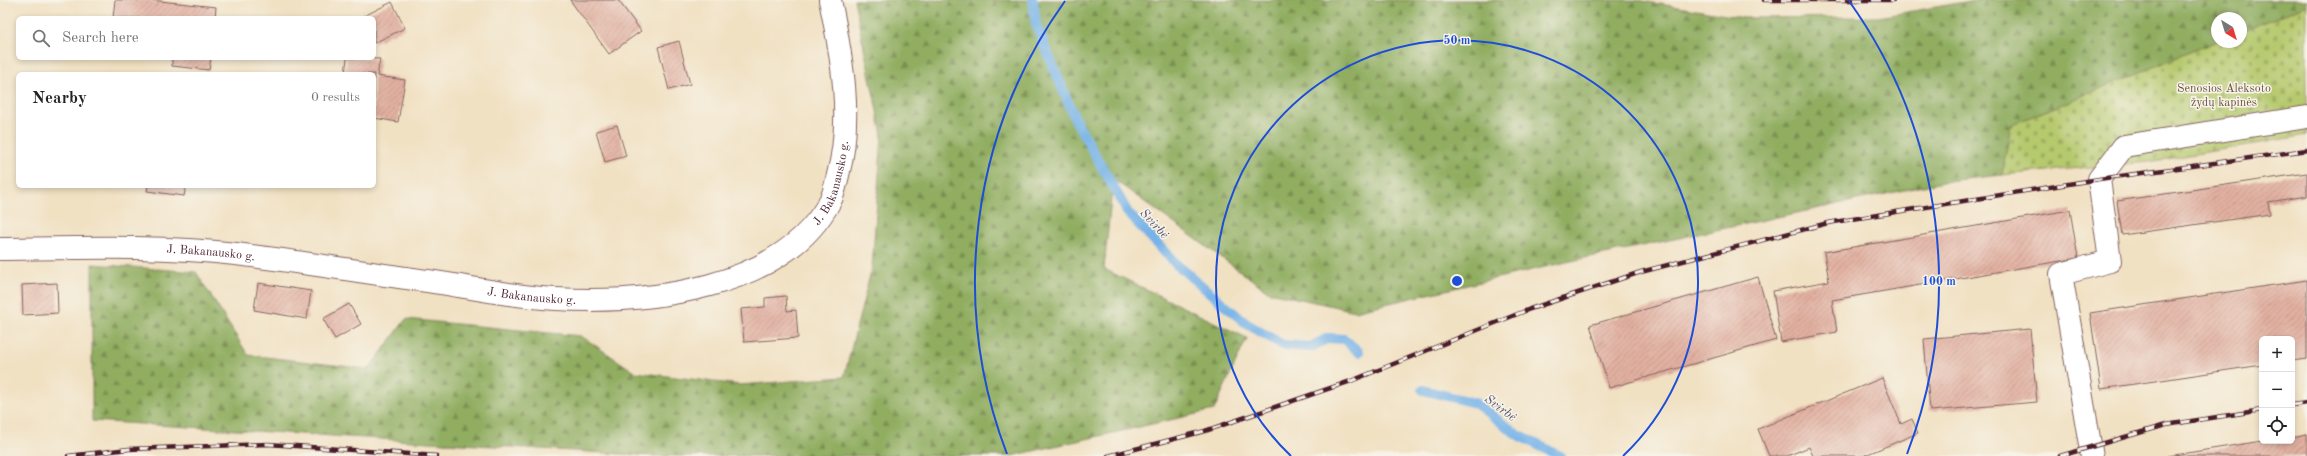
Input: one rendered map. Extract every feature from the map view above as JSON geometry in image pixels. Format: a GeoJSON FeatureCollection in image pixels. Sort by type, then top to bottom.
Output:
{"type":"FeatureCollection","features":[{"type":"Feature","properties":{"kind":"street","name":"J. Bakanausko g."},"geometry":{"type":"LineString","coordinates":[[0,249],[157,248],[235,254],[554,299],[630,299],[713,285],[771,261],[805,236],[831,200],[842,160],[847,113],[836,30],[830,0]]}},
{"type":"Feature","properties":{"kind":"street"},"geometry":{"type":"LineString","coordinates":[[2092,456],[2061,274],[2110,261],[2099,179],[2124,146],[2307,117]]}},
{"type":"Feature","properties":{"kind":"green space"},"geometry":{"type":"Polygon","coordinates":[[[854,0],[1636,0],[1744,18],[1878,17],[1976,0],[2307,0],[2307,5],[2247,30],[2247,12],[2211,12],[2211,43],[2011,125],[2002,175],[1947,181],[1571,261],[1355,311],[1269,292],[1113,179],[1104,269],[1247,338],[1214,410],[1011,456],[654,456],[92,421],[92,264],[196,272],[248,355],[369,369],[406,319],[581,336],[635,372],[740,385],[844,377],[872,267],[882,135],[854,0]]]}},
{"type":"Feature","properties":{"kind":"green space","name":"Senosios Aleksoto žydų kapinės"},"geometry":{"type":"Polygon","coordinates":[[[2307,5],[2307,135],[2148,162],[2002,175],[2011,125],[2211,43],[2211,48],[2247,48],[2247,30],[2307,5]]]}},
{"type":"Feature","properties":{"kind":"building"},"geometry":{"type":"Polygon","coordinates":[[[115,0],[150,0],[216,7],[215,16],[113,16],[115,0]]]}},
{"type":"Feature","properties":{"kind":"building"},"geometry":{"type":"Polygon","coordinates":[[[570,0],[618,0],[641,31],[609,54],[570,0]]]}},
{"type":"Feature","properties":{"kind":"building"},"geometry":{"type":"Polygon","coordinates":[[[392,2],[405,28],[376,42],[376,16],[364,16],[392,2]]]}},
{"type":"Feature","properties":{"kind":"building"},"geometry":{"type":"Polygon","coordinates":[[[679,41],[690,84],[669,90],[658,47],[679,41]]]}},
{"type":"Feature","properties":{"kind":"building"},"geometry":{"type":"Polygon","coordinates":[[[380,59],[377,76],[405,80],[398,122],[376,118],[376,72],[345,72],[347,60],[380,59]]]}},
{"type":"Feature","properties":{"kind":"building"},"geometry":{"type":"Polygon","coordinates":[[[172,60],[211,60],[209,70],[172,66],[172,60]]]}},
{"type":"Feature","properties":{"kind":"building"},"geometry":{"type":"Polygon","coordinates":[[[617,125],[626,156],[605,162],[596,131],[617,125]]]}},
{"type":"Feature","properties":{"kind":"building"},"geometry":{"type":"Polygon","coordinates":[[[2307,173],[2307,196],[2268,202],[2270,214],[2122,235],[2117,201],[2307,173]]]}},
{"type":"Feature","properties":{"kind":"building"},"geometry":{"type":"Polygon","coordinates":[[[148,188],[186,188],[184,196],[147,191],[148,188]]]}},
{"type":"Feature","properties":{"kind":"building"},"geometry":{"type":"Polygon","coordinates":[[[2070,210],[2078,258],[1832,300],[1837,332],[1781,342],[1773,291],[1829,281],[1824,252],[2070,210]]]}},
{"type":"Feature","properties":{"kind":"building"},"geometry":{"type":"Polygon","coordinates":[[[1758,277],[1776,340],[1609,388],[1590,325],[1758,277]]]}},
{"type":"Feature","properties":{"kind":"building"},"geometry":{"type":"Polygon","coordinates":[[[2307,280],[2307,359],[2295,361],[2295,336],[2259,336],[2259,365],[2101,389],[2090,313],[2307,280]]]}},
{"type":"Feature","properties":{"kind":"building"},"geometry":{"type":"Polygon","coordinates":[[[57,283],[58,313],[23,315],[22,285],[57,283]]]}},
{"type":"Feature","properties":{"kind":"building"},"geometry":{"type":"Polygon","coordinates":[[[258,283],[311,291],[307,319],[254,310],[258,283]]]}},
{"type":"Feature","properties":{"kind":"building"},"geometry":{"type":"Polygon","coordinates":[[[786,296],[787,311],[796,310],[798,338],[744,342],[741,309],[765,307],[765,298],[786,296]]]}},
{"type":"Feature","properties":{"kind":"building"},"geometry":{"type":"Polygon","coordinates":[[[349,304],[361,324],[335,339],[323,319],[349,304]]]}},
{"type":"Feature","properties":{"kind":"building"},"geometry":{"type":"Polygon","coordinates":[[[2030,329],[2037,402],[1930,411],[1924,339],[2030,329]]]}},
{"type":"Feature","properties":{"kind":"building"},"geometry":{"type":"Polygon","coordinates":[[[1882,378],[1901,424],[1912,419],[1918,433],[1863,456],[1813,456],[1809,447],[1787,456],[1769,456],[1758,429],[1882,378]]]}},
{"type":"Feature","properties":{"kind":"building"},"geometry":{"type":"Polygon","coordinates":[[[2307,434],[2307,456],[2168,456],[2259,441],[2259,444],[2295,444],[2295,436],[2307,434]]]}},
{"type":"Feature","properties":{"kind":"waterway","name":"Svirbė"},"geometry":{"type":"LineString","coordinates":[[1033,0],[1036,25],[1076,121],[1128,213],[1176,264],[1247,324],[1283,345],[1311,347],[1328,338],[1344,339],[1359,352]]}},
{"type":"Feature","properties":{"kind":"waterway","name":"Svirbė"},"geometry":{"type":"LineString","coordinates":[[1423,390],[1475,403],[1518,435],[1560,456]]}},
{"type":"Feature","properties":{"kind":"railway"},"geometry":{"type":"LineString","coordinates":[[1764,0],[1893,0]]}},
{"type":"Feature","properties":{"kind":"railway"},"geometry":{"type":"LineString","coordinates":[[1108,456],[1205,431],[1351,381],[1530,309],[1641,272],[1828,223],[2099,179],[2307,150]]}},
{"type":"Feature","properties":{"kind":"railway"},"geometry":{"type":"LineString","coordinates":[[2295,405],[2307,403]]}},
{"type":"Feature","properties":{"kind":"railway"},"geometry":{"type":"LineString","coordinates":[[2060,456],[2166,425],[2259,410]]}},
{"type":"Feature","properties":{"kind":"railway"},"geometry":{"type":"LineString","coordinates":[[68,456],[129,449],[268,444],[437,456]]}}]}
